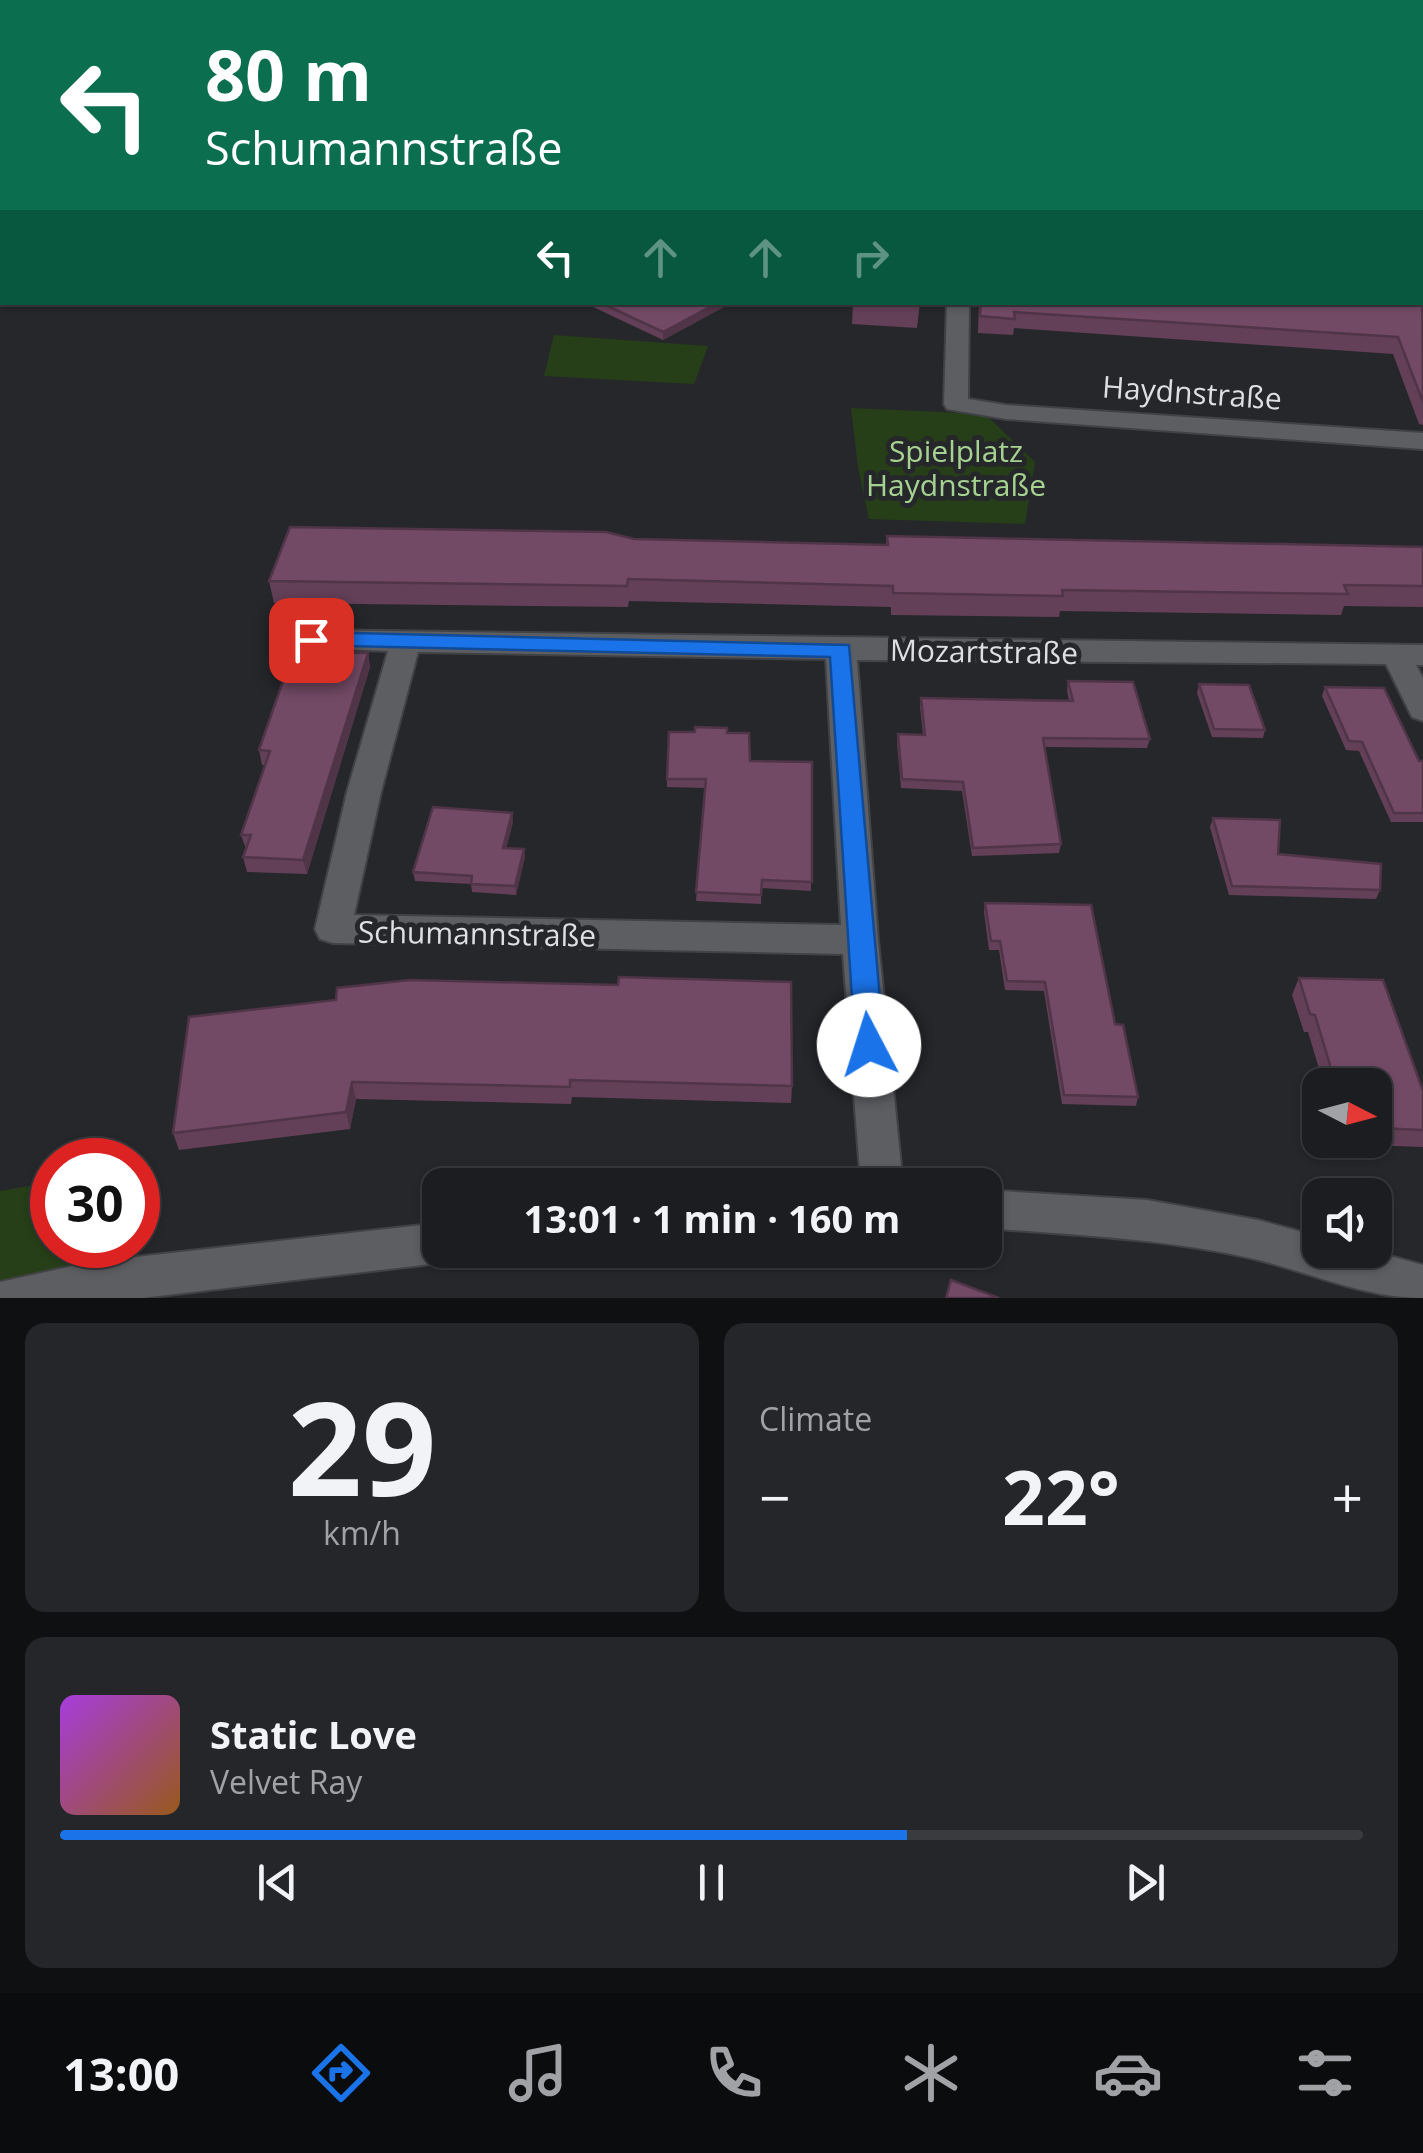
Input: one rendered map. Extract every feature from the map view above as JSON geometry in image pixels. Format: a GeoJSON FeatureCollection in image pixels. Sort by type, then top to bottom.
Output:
{"type":"FeatureCollection","features":[{"type":"Feature","properties":{"kind":"street","name":"Haydnstraße"},"geometry":{"type":"LineString","coordinates":[[958,305],[956,404],[1006,412],[1423,440]]}},
{"type":"Feature","properties":{"kind":"street"},"geometry":{"type":"LineString","coordinates":[[311,640],[841,650],[860,940],[880,1168]]}},
{"type":"Feature","properties":{"kind":"street","name":"Schumannstraße"},"geometry":{"type":"LineString","coordinates":[[406,640],[364,792],[333,929],[860,940]]}},
{"type":"Feature","properties":{"kind":"street","name":"Mozartstraße"},"geometry":{"type":"LineString","coordinates":[[841,650],[1410,656]]}},
{"type":"Feature","properties":{"kind":"street"},"geometry":{"type":"LineString","coordinates":[[1410,656],[1423,710]]}},
{"type":"Feature","properties":{"kind":"street"},"geometry":{"type":"LineString","coordinates":[[1002,1211],[1147,1220],[1258,1240],[1423,1286]]}},
{"type":"Feature","properties":{"kind":"street"},"geometry":{"type":"LineString","coordinates":[[13,1298],[91,1283],[422,1245]]}},
{"type":"Feature","properties":{"kind":"green space"},"geometry":{"type":"Polygon","coordinates":[[[554,335],[708,346],[694,384],[544,376],[554,335]]]}},
{"type":"Feature","properties":{"kind":"green space","name":"Spielplatz Haydnstraße"},"geometry":{"type":"Polygon","coordinates":[[[851,408],[985,414],[1035,462],[1025,524],[869,519],[851,408]]]}},
{"type":"Feature","properties":{"kind":"green space"},"geometry":{"type":"Polygon","coordinates":[[[30,1186],[30,1268],[94,1268],[91,1283],[0,1298],[0,1191],[30,1186]]]}},
{"type":"Feature","properties":{"kind":"building"},"geometry":{"type":"Polygon","coordinates":[[[605,305],[713,305],[663,332],[605,305]]]}},
{"type":"Feature","properties":{"kind":"building"},"geometry":{"type":"Polygon","coordinates":[[[981,305],[1422,305],[1423,402],[1398,337],[1014,312],[1015,319],[980,316],[981,305]]]}},
{"type":"Feature","properties":{"kind":"building"},"geometry":{"type":"Polygon","coordinates":[[[290,527],[606,532],[634,539],[888,545],[887,536],[1423,547],[1423,586],[1344,585],[1348,594],[1062,590],[1063,596],[893,593],[893,586],[628,579],[627,586],[269,581],[290,527]]]}},
{"type":"Feature","properties":{"kind":"building"},"geometry":{"type":"Polygon","coordinates":[[[293,652],[368,653],[303,860],[243,857],[251,835],[241,835],[270,751],[259,750],[293,652]]]}},
{"type":"Feature","properties":{"kind":"building"},"geometry":{"type":"Polygon","coordinates":[[[1068,681],[1133,682],[1150,739],[1043,738],[1061,844],[973,848],[963,782],[902,779],[898,734],[925,735],[921,698],[1073,701],[1068,681]]]}},
{"type":"Feature","properties":{"kind":"building"},"geometry":{"type":"Polygon","coordinates":[[[1199,684],[1249,685],[1265,730],[1214,729],[1199,684]]]}},
{"type":"Feature","properties":{"kind":"building"},"geometry":{"type":"Polygon","coordinates":[[[1325,687],[1384,688],[1419,761],[1423,761],[1423,813],[1394,813],[1362,742],[1349,741],[1325,687]]]}},
{"type":"Feature","properties":{"kind":"building"},"geometry":{"type":"Polygon","coordinates":[[[695,727],[749,733],[750,761],[812,762],[812,882],[762,880],[761,895],[696,892],[706,779],[667,779],[669,732],[695,732],[695,727]]]}},
{"type":"Feature","properties":{"kind":"building"},"geometry":{"type":"Polygon","coordinates":[[[433,807],[512,813],[503,848],[524,849],[515,886],[471,884],[472,876],[413,872],[433,807]]]}},
{"type":"Feature","properties":{"kind":"building"},"geometry":{"type":"Polygon","coordinates":[[[1213,818],[1280,820],[1278,854],[1381,864],[1380,890],[1232,886],[1213,818]]]}},
{"type":"Feature","properties":{"kind":"building"},"geometry":{"type":"Polygon","coordinates":[[[985,903],[1091,905],[1115,1024],[1123,1025],[1138,1097],[1064,1095],[1045,982],[1007,981],[1000,941],[991,941],[985,903]]]}},
{"type":"Feature","properties":{"kind":"building"},"geometry":{"type":"Polygon","coordinates":[[[619,977],[791,982],[792,1086],[570,1080],[570,1087],[352,1082],[346,1112],[173,1133],[189,1017],[336,1000],[337,988],[410,980],[618,985],[619,977]]]}},
{"type":"Feature","properties":{"kind":"building"},"geometry":{"type":"Polygon","coordinates":[[[1299,978],[1383,980],[1423,1091],[1423,1130],[1392,1129],[1392,1068],[1331,1068],[1315,1015],[1310,1014],[1299,978]]]}},
{"type":"Feature","properties":{"kind":"building"},"geometry":{"type":"Polygon","coordinates":[[[951,1280],[999,1298],[946,1298],[951,1280]]]}},
{"type":"Feature","properties":{"kind":"route"},"geometry":{"type":"LineString","coordinates":[[311,640],[841,650],[869,1045]]}}]}
